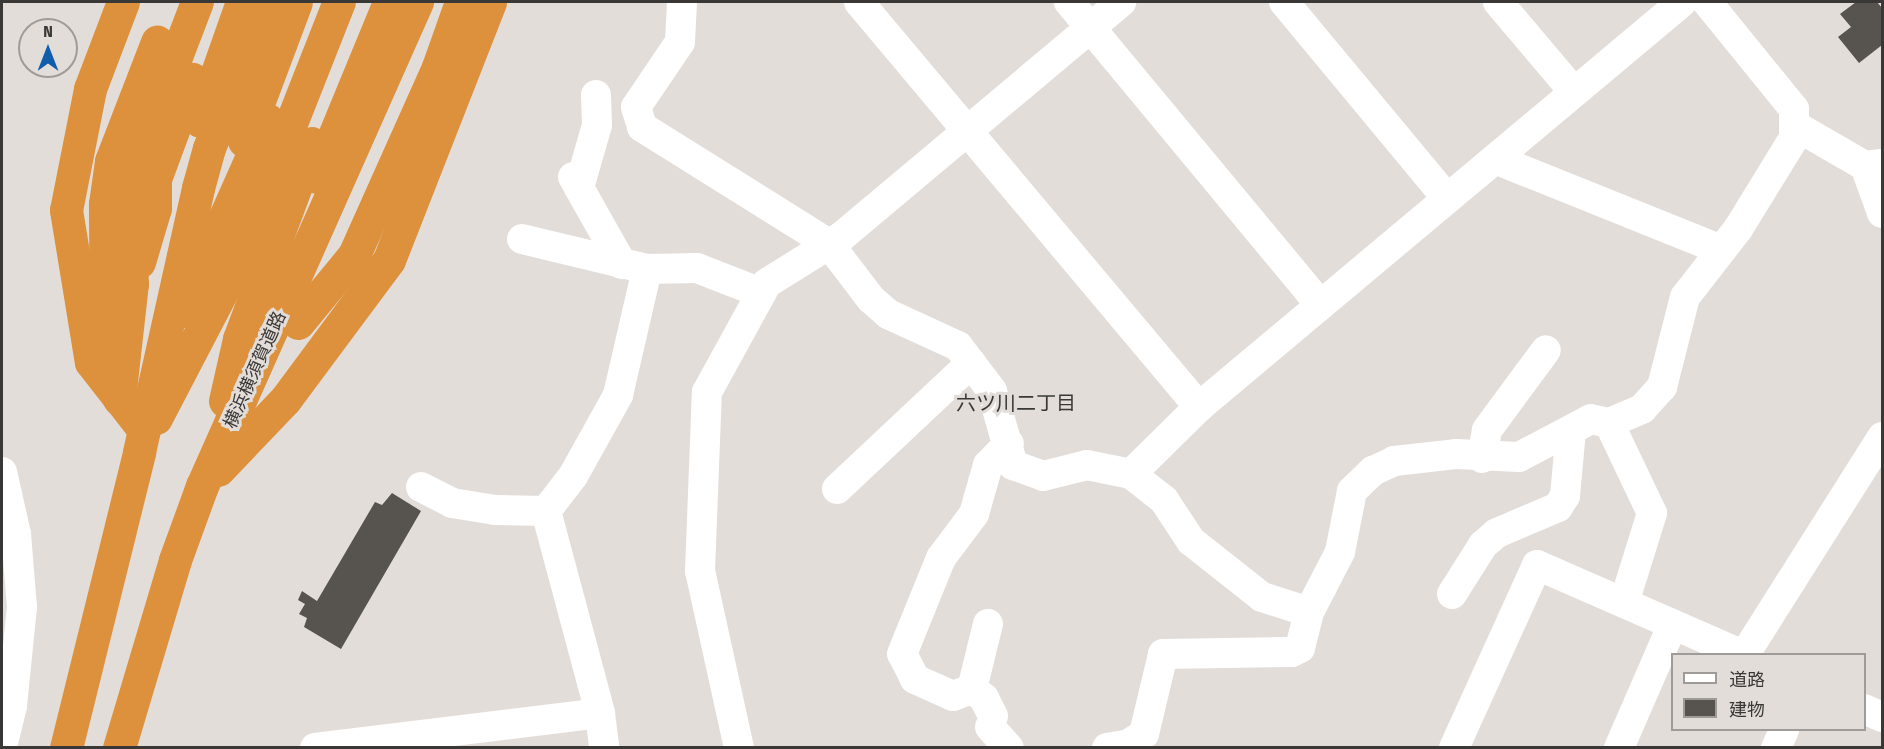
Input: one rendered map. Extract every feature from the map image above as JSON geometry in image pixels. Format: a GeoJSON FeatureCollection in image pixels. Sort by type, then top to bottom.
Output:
{"type":"FeatureCollection","features":[{"type":"Feature","properties":{"kind":"highway"},"geometry":{"type":"LineString","coordinates":[[123,2],[90,89],[66,210],[90,362],[127,415]]}},
{"type":"Feature","properties":{"kind":"highway"},"geometry":{"type":"LineString","coordinates":[[76,162],[124,59],[146,2]]}},
{"type":"Feature","properties":{"kind":"highway"},"geometry":{"type":"LineString","coordinates":[[127,415],[105,204],[111,161],[172,2]]}},
{"type":"Feature","properties":{"kind":"highway"},"geometry":{"type":"LineString","coordinates":[[127,415],[132,284],[128,184],[197,2]]}},
{"type":"Feature","properties":{"kind":"highway"},"geometry":{"type":"LineString","coordinates":[[132,284],[155,208],[155,179],[221,2]]}},
{"type":"Feature","properties":{"kind":"highway"},"geometry":{"type":"LineString","coordinates":[[66,747],[127,415],[175,202],[219,61],[242,2]]}},
{"type":"Feature","properties":{"kind":"highway"},"geometry":{"type":"LineString","coordinates":[[155,370],[209,148],[270,2]]}},
{"type":"Feature","properties":{"kind":"highway"},"geometry":{"type":"LineString","coordinates":[[196,285],[231,175],[296,2]]}},
{"type":"Feature","properties":{"kind":"highway"},"geometry":{"type":"LineString","coordinates":[[127,415],[155,370],[196,285],[317,2]]}},
{"type":"Feature","properties":{"kind":"highway"},"geometry":{"type":"LineString","coordinates":[[127,415],[234,268],[339,2]]}},
{"type":"Feature","properties":{"kind":"highway"},"geometry":{"type":"LineString","coordinates":[[228,414],[239,339],[365,2]]}},
{"type":"Feature","properties":{"kind":"highway"},"geometry":{"type":"LineString","coordinates":[[228,414],[389,2]]}},
{"type":"Feature","properties":{"kind":"highway","name":"横浜横須賀道路"},"geometry":{"type":"LineString","coordinates":[[119,747],[171,571],[228,414],[417,2]]}},
{"type":"Feature","properties":{"kind":"highway"},"geometry":{"type":"LineString","coordinates":[[298,323],[416,59],[437,2]]}},
{"type":"Feature","properties":{"kind":"highway"},"geometry":{"type":"LineString","coordinates":[[228,414],[354,255],[438,67],[461,2]]}},
{"type":"Feature","properties":{"kind":"highway"},"geometry":{"type":"LineString","coordinates":[[202,486],[285,400],[389,260],[490,2]]}},
{"type":"Feature","properties":{"kind":"street"},"geometry":{"type":"LineString","coordinates":[[682,2],[680,42],[636,108],[642,127],[829,244],[871,299],[888,314],[958,346],[992,391],[1009,443],[1012,465],[1043,476],[1087,465],[1131,474],[1164,500],[1191,541],[1262,597],[1309,612]]}},
{"type":"Feature","properties":{"kind":"street"},"geometry":{"type":"LineString","coordinates":[[859,2],[1199,407]]}},
{"type":"Feature","properties":{"kind":"street"},"geometry":{"type":"LineString","coordinates":[[1069,2],[1320,304]]}},
{"type":"Feature","properties":{"kind":"street"},"geometry":{"type":"LineString","coordinates":[[739,747],[700,571],[707,392],[767,283],[829,244],[1121,2]]}},
{"type":"Feature","properties":{"kind":"street"},"geometry":{"type":"LineString","coordinates":[[1284,2],[1447,198]]}},
{"type":"Feature","properties":{"kind":"street"},"geometry":{"type":"LineString","coordinates":[[1498,2],[1574,92]]}},
{"type":"Feature","properties":{"kind":"street"},"geometry":{"type":"LineString","coordinates":[[1131,474],[1199,407],[1682,2]]}},
{"type":"Feature","properties":{"kind":"street"},"geometry":{"type":"LineString","coordinates":[[1107,747],[1129,744],[1144,734],[1163,654],[1292,652],[1300,648],[1309,612],[1340,552],[1352,491],[1373,471],[1394,461],[1456,454],[1482,458],[1519,457],[1591,419],[1609,423],[1642,409],[1662,387],[1685,297],[1721,250],[1794,138],[1794,110],[1707,2]]}},
{"type":"Feature","properties":{"kind":"street"},"geometry":{"type":"LineString","coordinates":[[421,487],[453,503],[534,511],[573,476],[618,395],[634,266],[576,182],[597,125],[596,95]]}},
{"type":"Feature","properties":{"kind":"street"},"geometry":{"type":"LineString","coordinates":[[1794,125],[1874,165],[1882,213]]}},
{"type":"Feature","properties":{"kind":"street"},"geometry":{"type":"LineString","coordinates":[[1495,159],[1721,250]]}},
{"type":"Feature","properties":{"kind":"street"},"geometry":{"type":"LineString","coordinates":[[522,239],[634,266],[697,268],[761,293]]}},
{"type":"Feature","properties":{"kind":"street"},"geometry":{"type":"LineString","coordinates":[[1482,458],[1487,430],[1546,350]]}},
{"type":"Feature","properties":{"kind":"street"},"geometry":{"type":"LineString","coordinates":[[837,489],[971,363]]}},
{"type":"Feature","properties":{"kind":"street"},"geometry":{"type":"LineString","coordinates":[[1609,423],[1652,513],[1624,603]]}},
{"type":"Feature","properties":{"kind":"street"},"geometry":{"type":"LineString","coordinates":[[1452,594],[1490,539],[1558,507],[1564,496],[1571,430]]}},
{"type":"Feature","properties":{"kind":"street"},"geometry":{"type":"LineString","coordinates":[[1744,653],[1882,437]]}},
{"type":"Feature","properties":{"kind":"street"},"geometry":{"type":"LineString","coordinates":[[972,689],[953,696],[915,679],[902,654],[941,558],[974,514],[988,465],[1009,443]]}},
{"type":"Feature","properties":{"kind":"street"},"geometry":{"type":"LineString","coordinates":[[2,472],[16,534],[22,607],[12,706],[2,747]]}},
{"type":"Feature","properties":{"kind":"street"},"geometry":{"type":"LineString","coordinates":[[534,511],[600,713],[604,747]]}},
{"type":"Feature","properties":{"kind":"street"},"geometry":{"type":"LineString","coordinates":[[1454,747],[1537,565],[1741,653]]}},
{"type":"Feature","properties":{"kind":"street"},"geometry":{"type":"LineString","coordinates":[[972,689],[988,624]]}},
{"type":"Feature","properties":{"kind":"street"},"geometry":{"type":"LineString","coordinates":[[1619,747],[1673,624]]}},
{"type":"Feature","properties":{"kind":"street"},"geometry":{"type":"LineString","coordinates":[[972,689],[984,698],[998,730]]}},
{"type":"Feature","properties":{"kind":"street"},"geometry":{"type":"LineString","coordinates":[[1866,710],[1882,717]]}},
{"type":"Feature","properties":{"kind":"street"},"geometry":{"type":"LineString","coordinates":[[315,747],[600,713]]}},
{"type":"Feature","properties":{"kind":"street"},"geometry":{"type":"LineString","coordinates":[[1776,747],[1783,731]]}},
{"type":"Feature","properties":{"kind":"building"},"geometry":{"type":"Polygon","coordinates":[[[1856,2],[1877,2],[1882,8],[1882,45],[1859,63],[1838,37],[1851,27],[1840,14],[1856,2]]]}},
{"type":"Feature","properties":{"kind":"building"},"geometry":{"type":"Polygon","coordinates":[[[392,493],[421,511],[341,649],[304,627],[307,618],[299,614],[305,604],[298,600],[302,591],[317,601],[375,502],[382,505],[392,493]]]}},
{"type":"Feature","properties":{"kind":"district","name":"六ツ川二丁目"},"geometry":{"type":"Point","coordinates":[1016,403]}}]}
